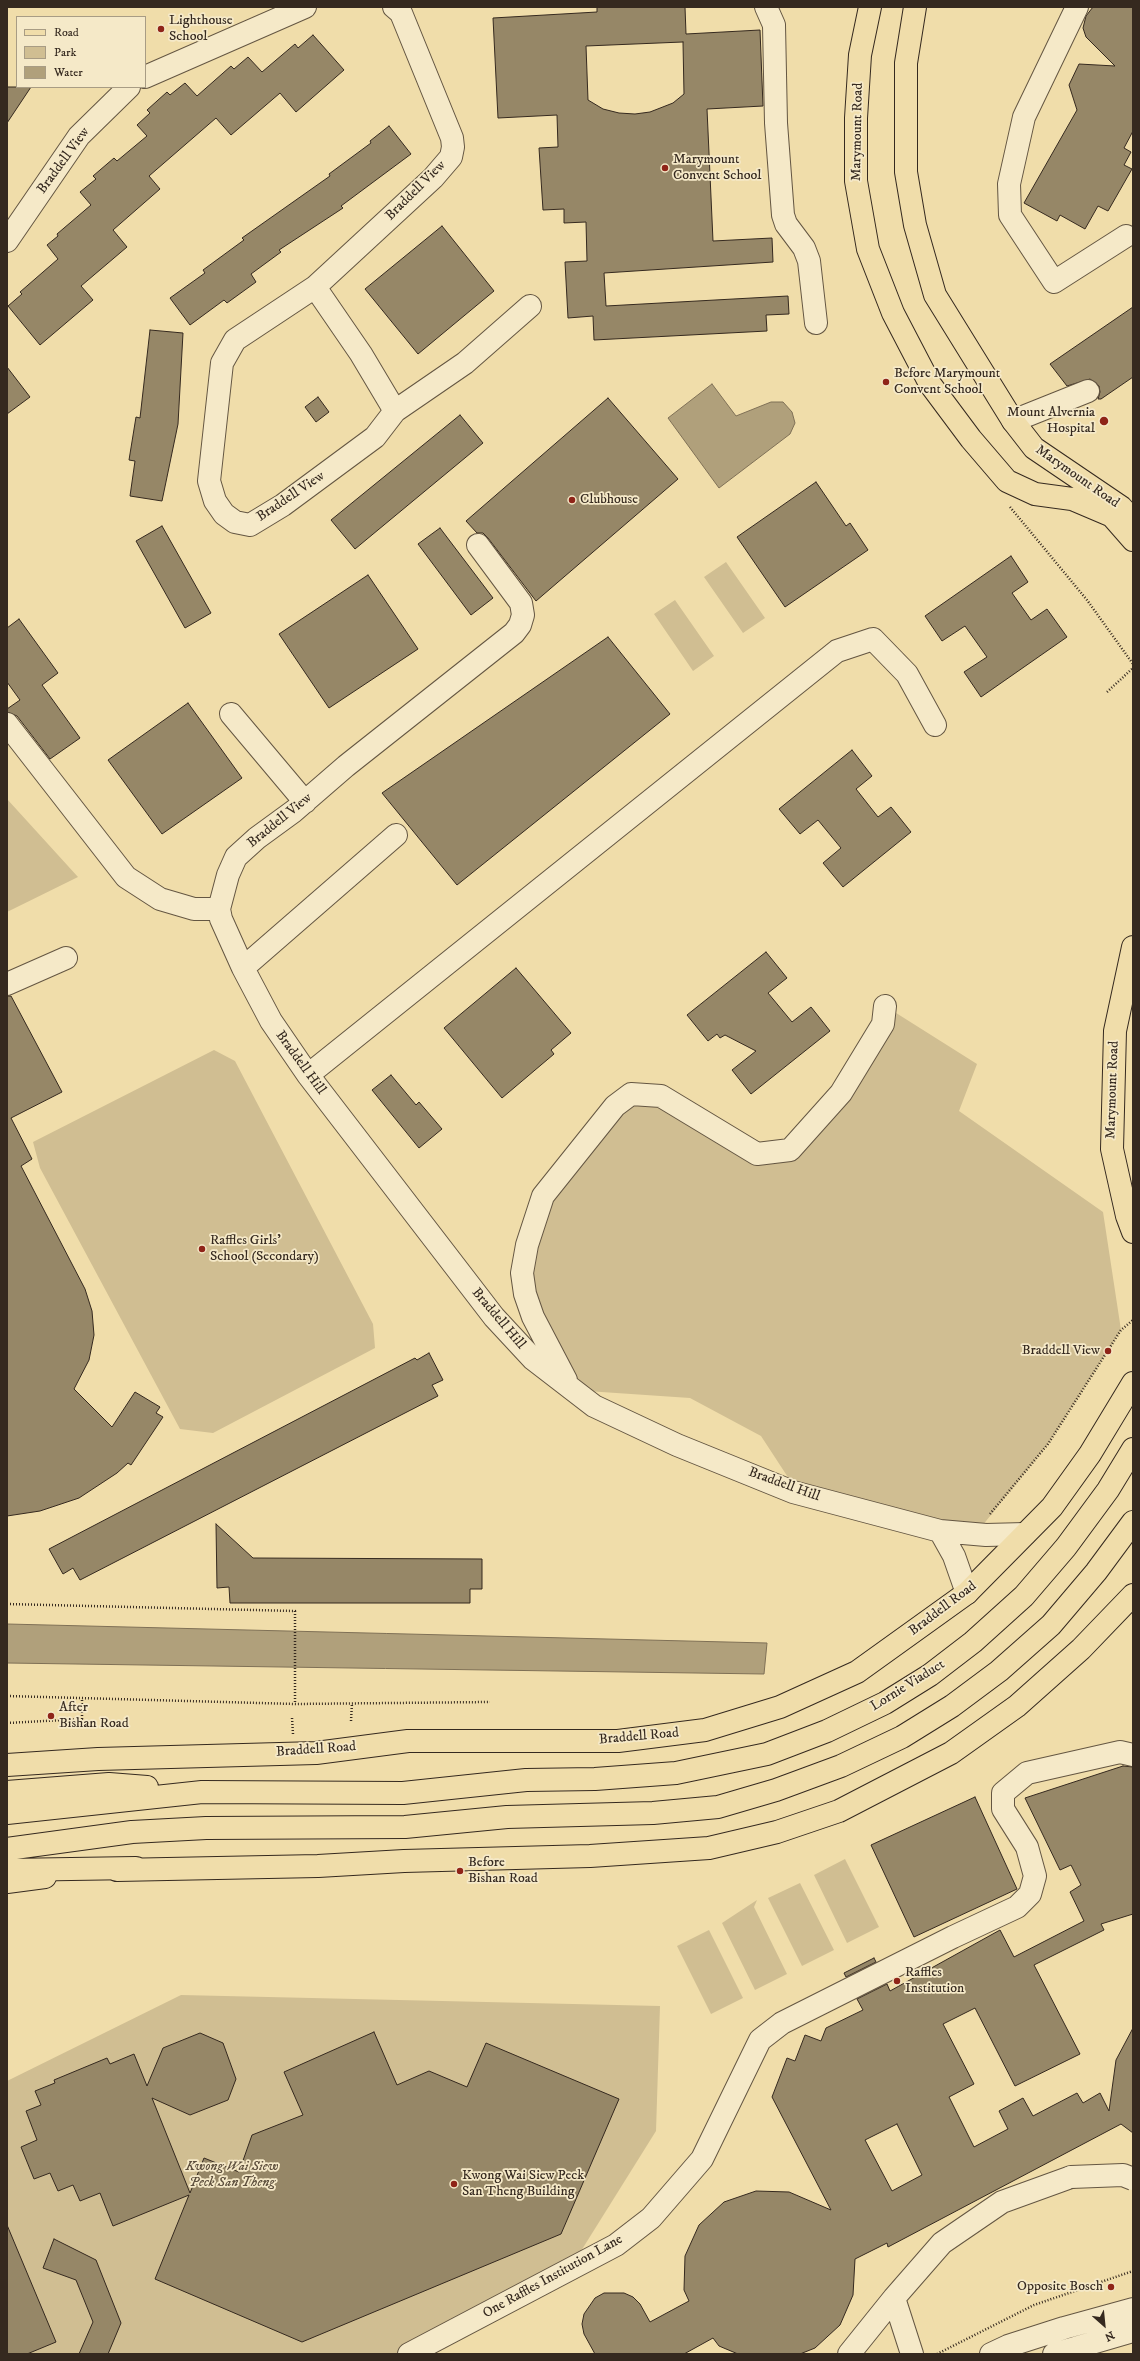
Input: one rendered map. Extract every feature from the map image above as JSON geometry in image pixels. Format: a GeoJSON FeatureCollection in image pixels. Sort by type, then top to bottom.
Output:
{"type":"FeatureCollection","features":[{"type":"Feature","properties":{"kind":"main road","name":"Marymount Road"},"geometry":{"type":"LineString","coordinates":[[870,7],[860,55],[856,118],[856,181],[868,249],[893,313],[930,384],[1007,481],[1035,494],[1072,499],[1112,516],[1133,540]]}},
{"type":"Feature","properties":{"kind":"main road","name":"Marymount Road"},"geometry":{"type":"LineString","coordinates":[[915,7],[906,63],[904,118],[906,172],[915,225],[935,295],[1013,421],[1034,448],[1121,507],[1133,520]]}},
{"type":"Feature","properties":{"kind":"main road","name":"Marymount Road"},"geometry":{"type":"LineString","coordinates":[[1133,947],[1115,1031],[1112,1149],[1127,1216],[1133,1232]]}},
{"type":"Feature","properties":{"kind":"main road","name":"Braddell Road"},"geometry":{"type":"LineString","coordinates":[[7,1765],[106,1759],[316,1753],[408,1741],[618,1741],[705,1730],[780,1707],[857,1672],[967,1593],[1052,1507],[1090,1454],[1133,1383]]}},
{"type":"Feature","properties":{"kind":"main road","name":"Lornie Viaduct"},"geometry":{"type":"LineString","coordinates":[[202,1792],[403,1793],[526,1780],[595,1779],[676,1773],[767,1754],[827,1731],[884,1703],[930,1675],[973,1642],[1024,1596],[1066,1547],[1108,1490],[1133,1449]]}},
{"type":"Feature","properties":{"kind":"main road"},"geometry":{"type":"LineString","coordinates":[[7,1849],[132,1832],[206,1828],[406,1827],[507,1817],[653,1812],[718,1807],[776,1790],[841,1766],[902,1737],[952,1706],[999,1671],[1051,1625],[1096,1572],[1133,1522]]}},
{"type":"Feature","properties":{"kind":"main road"},"geometry":{"type":"LineString","coordinates":[[7,1870],[318,1866],[590,1856],[709,1848],[777,1832],[839,1811],[951,1753],[1023,1701],[1081,1649],[1133,1595]]}},
{"type":"Feature","properties":{"kind":"main road"},"geometry":{"type":"LineString","coordinates":[[7,1792],[109,1784],[202,1792]]}},
{"type":"Feature","properties":{"kind":"main road"},"geometry":{"type":"LineString","coordinates":[[7,1813],[202,1792]]}},
{"type":"Feature","properties":{"kind":"main road"},"geometry":{"type":"LineString","coordinates":[[7,1882],[136,1868]]}},
{"type":"Feature","properties":{"kind":"street"},"geometry":{"type":"LineString","coordinates":[[146,77],[305,7]]}},
{"type":"Feature","properties":{"kind":"street","name":"Braddell View"},"geometry":{"type":"LineString","coordinates":[[394,7],[400,12],[452,138],[453,147],[451,157],[433,178],[315,287],[235,340],[222,363],[209,481],[215,501],[224,514],[234,522],[250,525],[283,505],[375,437],[395,411],[465,363],[530,306]]}},
{"type":"Feature","properties":{"kind":"street"},"geometry":{"type":"LineString","coordinates":[[766,7],[775,29],[776,123],[783,215],[786,224],[804,248],[809,261],[816,323]]}},
{"type":"Feature","properties":{"kind":"street"},"geometry":{"type":"LineString","coordinates":[[1077,7],[1024,117],[1009,184],[1010,215],[1054,282],[1126,236]]}},
{"type":"Feature","properties":{"kind":"street","name":"Braddell View"},"geometry":{"type":"LineString","coordinates":[[7,241],[79,136],[128,88]]}},
{"type":"Feature","properties":{"kind":"street"},"geometry":{"type":"LineString","coordinates":[[315,287],[361,354],[395,411]]}},
{"type":"Feature","properties":{"kind":"street"},"geometry":{"type":"LineString","coordinates":[[1013,421],[1088,391]]}},
{"type":"Feature","properties":{"kind":"street","name":"Braddell View"},"geometry":{"type":"LineString","coordinates":[[219,908],[228,875],[236,857],[257,838],[305,802],[346,766],[514,633],[520,625],[523,615],[521,603],[478,545]]}},
{"type":"Feature","properties":{"kind":"street"},"geometry":{"type":"LineString","coordinates":[[308,1075],[837,651],[873,639],[907,674],[935,725]]}},
{"type":"Feature","properties":{"kind":"street"},"geometry":{"type":"LineString","coordinates":[[231,714],[305,802]]}},
{"type":"Feature","properties":{"kind":"street"},"geometry":{"type":"LineString","coordinates":[[7,724],[126,877],[160,898],[194,909],[219,908]]}},
{"type":"Feature","properties":{"kind":"street"},"geometry":{"type":"LineString","coordinates":[[243,968],[396,835]]}},
{"type":"Feature","properties":{"kind":"street","name":"Braddell Hill"},"geometry":{"type":"LineString","coordinates":[[219,908],[226,930],[243,968],[271,1021],[308,1075],[494,1317],[533,1359],[571,1390],[594,1406],[654,1435],[793,1492],[940,1531],[978,1534],[1025,1534]]}},
{"type":"Feature","properties":{"kind":"street"},"geometry":{"type":"LineString","coordinates":[[7,984],[66,958]]}},
{"type":"Feature","properties":{"kind":"street"},"geometry":{"type":"LineString","coordinates":[[571,1390],[533,1317],[525,1294],[522,1273],[527,1245],[543,1196],[614,1106],[631,1094],[661,1096],[757,1154],[790,1150],[841,1093],[883,1024],[884,1006]]}},
{"type":"Feature","properties":{"kind":"street"},"geometry":{"type":"LineString","coordinates":[[940,1531],[954,1556],[967,1593]]}},
{"type":"Feature","properties":{"kind":"street","name":"One Raffles Institution Lane"},"geometry":{"type":"LineString","coordinates":[[409,2354],[616,2245],[651,2218],[702,2159],[760,2040],[782,2023],[953,1937],[1018,1907],[1030,1894],[1035,1876],[1027,1848],[1003,1808],[1003,1793],[1027,1773],[1120,1752],[1133,1754]]}},
{"type":"Feature","properties":{"kind":"street"},"geometry":{"type":"LineString","coordinates":[[849,2354],[894,2298],[942,2244],[1002,2202],[1071,2177],[1123,2175],[1133,2179]]}},
{"type":"Feature","properties":{"kind":"street"},"geometry":{"type":"LineString","coordinates":[[894,2298],[912,2354]]}},
{"type":"Feature","properties":{"kind":"street"},"geometry":{"type":"LineString","coordinates":[[991,2354],[1064,2328],[1133,2309]]}},
{"type":"Feature","properties":{"kind":"street"},"geometry":{"type":"LineString","coordinates":[[1054,2354],[1133,2332]]}},
{"type":"Feature","properties":{"kind":"path"},"geometry":{"type":"LineString","coordinates":[[1107,692],[1133,668]]}},
{"type":"Feature","properties":{"kind":"path"},"geometry":{"type":"LineString","coordinates":[[978,1534],[985,1521],[1048,1444],[1121,1330],[1133,1320]]}},
{"type":"Feature","properties":{"kind":"path"},"geometry":{"type":"LineString","coordinates":[[7,1604],[295,1612],[295,1704]]}},
{"type":"Feature","properties":{"kind":"path"},"geometry":{"type":"LineString","coordinates":[[7,1696],[295,1704],[490,1702]]}},
{"type":"Feature","properties":{"kind":"path"},"geometry":{"type":"LineString","coordinates":[[7,1723],[82,1719],[82,1698]]}},
{"type":"Feature","properties":{"kind":"path"},"geometry":{"type":"LineString","coordinates":[[351,1721],[352,1703]]}},
{"type":"Feature","properties":{"kind":"path"},"geometry":{"type":"LineString","coordinates":[[937,2354],[1034,2305],[1133,2271]]}},
{"type":"Feature","properties":{"kind":"green space"},"geometry":{"type":"Polygon","coordinates":[[[726,562],[765,618],[743,633],[704,577],[726,562]]]}},
{"type":"Feature","properties":{"kind":"green space"},"geometry":{"type":"Polygon","coordinates":[[[675,600],[714,656],[693,671],[654,614],[675,600]]]}},
{"type":"Feature","properties":{"kind":"green space"},"geometry":{"type":"Polygon","coordinates":[[[7,799],[78,877],[7,912],[7,799]]]}},
{"type":"Feature","properties":{"kind":"green space"},"geometry":{"type":"Polygon","coordinates":[[[885,1006],[977,1064],[959,1111],[1103,1212],[1121,1330],[1048,1444],[978,1531],[795,1488],[761,1436],[690,1398],[572,1390],[543,1337],[527,1245],[543,1196],[615,1106],[661,1096],[757,1154],[790,1150],[841,1093],[885,1006]]]}},
{"type":"Feature","properties":{"kind":"green space"},"geometry":{"type":"Polygon","coordinates":[[[214,1050],[235,1061],[373,1324],[375,1348],[213,1433],[180,1429],[40,1168],[33,1142],[214,1050]]]}},
{"type":"Feature","properties":{"kind":"green space"},"geometry":{"type":"Polygon","coordinates":[[[845,1859],[879,1927],[847,1943],[814,1875],[845,1859]]]}},
{"type":"Feature","properties":{"kind":"green space"},"geometry":{"type":"Polygon","coordinates":[[[800,1883],[834,1950],[802,1966],[768,1898],[800,1883]]]}},
{"type":"Feature","properties":{"kind":"green space"},"geometry":{"type":"Polygon","coordinates":[[[757,1900],[754,1907],[787,1974],[755,1990],[722,1923],[757,1900]]]}},
{"type":"Feature","properties":{"kind":"green space"},"geometry":{"type":"Polygon","coordinates":[[[709,1930],[743,1998],[711,2014],[677,1946],[709,1930]]]}},
{"type":"Feature","properties":{"kind":"green space","name":"Kwong Wai Siew Peck San Theng"},"geometry":{"type":"Polygon","coordinates":[[[181,1995],[660,2006],[656,2131],[576,2259],[396,2354],[7,2354],[7,2081],[181,1995]]]}},
{"type":"Feature","properties":{"kind":"water"},"geometry":{"type":"Polygon","coordinates":[[[712,384],[736,416],[771,402],[783,402],[792,412],[795,423],[790,434],[719,488],[668,418],[712,384]]]}},
{"type":"Feature","properties":{"kind":"water"},"geometry":{"type":"Polygon","coordinates":[[[7,1624],[767,1643],[764,1674],[7,1663],[7,1624]]]}},
{"type":"Feature","properties":{"kind":"building"},"geometry":{"type":"Polygon","coordinates":[[[597,7],[685,7],[686,34],[760,30],[763,106],[707,109],[713,241],[772,238],[773,262],[604,273],[606,306],[788,296],[789,314],[766,315],[767,331],[594,340],[593,316],[568,318],[565,262],[587,261],[586,222],[564,223],[564,209],[543,210],[539,148],[558,147],[557,115],[498,118],[493,18],[597,12],[597,7]],[[683,42],[586,46],[588,100],[603,109],[619,113],[635,114],[650,112],[673,103],[684,94],[683,42]]]}},
{"type":"Feature","properties":{"kind":"building"},"geometry":{"type":"Polygon","coordinates":[[[1093,7],[1133,7],[1133,131],[1124,148],[1131,152],[1124,165],[1132,169],[1108,211],[1098,206],[1085,229],[1060,215],[1057,221],[1024,203],[1077,110],[1069,85],[1079,64],[1115,66],[1086,37],[1083,28],[1086,16],[1093,7]]]}},
{"type":"Feature","properties":{"kind":"building"},"geometry":{"type":"Polygon","coordinates":[[[313,35],[344,70],[296,112],[280,93],[231,135],[216,118],[149,176],[160,189],[113,230],[127,247],[81,286],[93,300],[40,345],[8,306],[22,294],[20,292],[58,259],[47,245],[58,236],[57,234],[91,205],[80,192],[96,179],[93,176],[114,158],[117,161],[147,136],[137,125],[150,113],[147,110],[167,92],[170,95],[185,83],[197,96],[231,66],[234,69],[248,57],[262,72],[295,44],[298,48],[313,35]]]}},
{"type":"Feature","properties":{"kind":"building"},"geometry":{"type":"Polygon","coordinates":[[[7,87],[30,88],[7,123],[7,87]]]}},
{"type":"Feature","properties":{"kind":"building"},"geometry":{"type":"Polygon","coordinates":[[[389,126],[411,154],[341,206],[343,208],[279,250],[281,252],[251,274],[256,282],[227,303],[224,300],[190,325],[170,298],[205,273],[203,270],[244,240],[242,238],[330,176],[329,174],[371,143],[370,141],[389,126]]]}},
{"type":"Feature","properties":{"kind":"building"},"geometry":{"type":"Polygon","coordinates":[[[442,226],[494,291],[418,354],[365,289],[442,226]]]}},
{"type":"Feature","properties":{"kind":"building"},"geometry":{"type":"Polygon","coordinates":[[[1133,307],[1133,377],[1101,399],[1098,399],[1100,392],[1099,386],[1090,379],[1067,386],[1050,364],[1133,307]]]}},
{"type":"Feature","properties":{"kind":"building"},"geometry":{"type":"Polygon","coordinates":[[[150,330],[183,333],[178,424],[162,501],[130,496],[135,461],[129,460],[136,417],[140,418],[150,330]]]}},
{"type":"Feature","properties":{"kind":"building"},"geometry":{"type":"Polygon","coordinates":[[[7,367],[30,397],[7,414],[7,367]]]}},
{"type":"Feature","properties":{"kind":"building"},"geometry":{"type":"Polygon","coordinates":[[[318,397],[329,412],[316,422],[305,407],[318,397]]]}},
{"type":"Feature","properties":{"kind":"building","name":"Clubhouse"},"geometry":{"type":"Polygon","coordinates":[[[608,398],[678,479],[536,601],[488,538],[483,533],[477,533],[466,521],[608,398]]]}},
{"type":"Feature","properties":{"kind":"building"},"geometry":{"type":"Polygon","coordinates":[[[460,415],[483,443],[355,549],[331,520],[460,415]]]}},
{"type":"Feature","properties":{"kind":"building"},"geometry":{"type":"Polygon","coordinates":[[[816,482],[846,526],[850,523],[868,550],[785,607],[737,537],[816,482]]]}},
{"type":"Feature","properties":{"kind":"building"},"geometry":{"type":"Polygon","coordinates":[[[162,526],[211,613],[185,628],[136,541],[162,526]]]}},
{"type":"Feature","properties":{"kind":"building"},"geometry":{"type":"Polygon","coordinates":[[[440,528],[493,598],[471,615],[418,544],[440,528]]]}},
{"type":"Feature","properties":{"kind":"building"},"geometry":{"type":"Polygon","coordinates":[[[1011,556],[1028,582],[1012,593],[1031,620],[1047,609],[1067,637],[981,697],[964,672],[987,657],[965,626],[942,641],[925,616],[1011,556]]]}},
{"type":"Feature","properties":{"kind":"building"},"geometry":{"type":"Polygon","coordinates":[[[368,575],[418,649],[329,708],[279,634],[368,575]]]}},
{"type":"Feature","properties":{"kind":"building"},"geometry":{"type":"Polygon","coordinates":[[[19,619],[58,673],[42,685],[80,738],[50,759],[17,716],[7,712],[7,709],[20,700],[7,682],[7,628],[19,619]]]}},
{"type":"Feature","properties":{"kind":"building"},"geometry":{"type":"Polygon","coordinates":[[[608,637],[670,714],[457,885],[382,793],[608,637]]]}},
{"type":"Feature","properties":{"kind":"building"},"geometry":{"type":"Polygon","coordinates":[[[188,703],[242,778],[162,834],[108,760],[188,703]]]}},
{"type":"Feature","properties":{"kind":"building"},"geometry":{"type":"Polygon","coordinates":[[[852,750],[872,776],[856,789],[878,817],[891,807],[911,832],[843,887],[823,863],[841,848],[818,820],[800,834],[779,809],[852,750]]]}},
{"type":"Feature","properties":{"kind":"building"},"geometry":{"type":"Polygon","coordinates":[[[766,952],[787,978],[768,993],[792,1022],[811,1007],[830,1031],[751,1094],[732,1070],[756,1051],[725,1035],[720,1038],[717,1034],[708,1041],[687,1015],[766,952]]]}},
{"type":"Feature","properties":{"kind":"building"},"geometry":{"type":"Polygon","coordinates":[[[516,968],[571,1033],[551,1050],[554,1054],[502,1098],[444,1028],[516,968]]]}},
{"type":"Feature","properties":{"kind":"building"},"geometry":{"type":"Polygon","coordinates":[[[7,996],[11,996],[62,1092],[11,1118],[32,1159],[21,1166],[85,1289],[92,1311],[94,1335],[89,1360],[74,1389],[112,1427],[135,1392],[160,1407],[156,1413],[163,1417],[131,1465],[128,1463],[117,1473],[79,1498],[40,1511],[7,1516],[7,996]]]}},
{"type":"Feature","properties":{"kind":"building"},"geometry":{"type":"Polygon","coordinates":[[[391,1075],[416,1105],[419,1102],[442,1129],[419,1148],[372,1090],[391,1075]]]}},
{"type":"Feature","properties":{"kind":"building"},"geometry":{"type":"Polygon","coordinates":[[[429,1353],[443,1380],[432,1385],[438,1396],[80,1580],[73,1568],[63,1574],[49,1549],[415,1358],[417,1360],[429,1353]]]}},
{"type":"Feature","properties":{"kind":"building"},"geometry":{"type":"Polygon","coordinates":[[[216,1524],[253,1558],[482,1559],[482,1589],[470,1589],[470,1603],[230,1603],[229,1587],[217,1588],[216,1524]]]}},
{"type":"Feature","properties":{"kind":"building"},"geometry":{"type":"Polygon","coordinates":[[[1123,1766],[1133,1767],[1133,1914],[1101,1924],[1104,1930],[1034,1965],[1080,2054],[1015,2086],[975,2008],[943,2024],[974,2084],[949,2097],[974,2147],[1008,2129],[999,2111],[1023,2098],[1033,2116],[1077,2093],[1083,2103],[1100,2093],[1109,2111],[1116,2060],[1133,2028],[1133,2133],[1121,2124],[888,2247],[887,2243],[855,2259],[853,2295],[840,2325],[815,2348],[800,2354],[738,2354],[719,2346],[713,2338],[684,2354],[595,2354],[584,2334],[582,2324],[584,2314],[595,2298],[604,2293],[624,2293],[633,2297],[640,2304],[650,2322],[689,2301],[684,2290],[685,2256],[699,2225],[724,2202],[756,2191],[789,2192],[831,2210],[772,2097],[787,2058],[795,2061],[805,2035],[821,2041],[826,2028],[863,2010],[857,1999],[887,1984],[890,1991],[1000,1930],[1014,1957],[1084,1921],[1070,1892],[1081,1885],[1071,1865],[1060,1870],[1025,1798],[1123,1766]],[[897,2124],[865,2140],[892,2191],[922,2175],[897,2124]]]}},
{"type":"Feature","properties":{"kind":"building"},"geometry":{"type":"Polygon","coordinates":[[[975,1797],[1017,1889],[914,1937],[871,1845],[975,1797]]]}},
{"type":"Feature","properties":{"kind":"building"},"geometry":{"type":"Polygon","coordinates":[[[874,1958],[876,1962],[846,1977],[844,1973],[874,1958]]]}},
{"type":"Feature","properties":{"kind":"building","name":"Kwong Wai Siew Peck San Theng Building"},"geometry":{"type":"Polygon","coordinates":[[[374,2032],[397,2085],[429,2071],[467,2087],[486,2043],[619,2099],[561,2234],[302,2342],[155,2279],[189,2195],[113,2226],[100,2193],[80,2201],[73,2185],[58,2191],[50,2173],[34,2179],[21,2147],[37,2140],[26,2111],[41,2105],[35,2091],[55,2083],[54,2080],[107,2058],[110,2064],[134,2054],[147,2086],[163,2048],[200,2033],[223,2043],[236,2079],[228,2100],[190,2115],[152,2098],[190,2193],[204,2158],[239,2172],[252,2135],[303,2115],[284,2072],[374,2032]]]}},
{"type":"Feature","properties":{"kind":"building"},"geometry":{"type":"Polygon","coordinates":[[[7,2225],[56,2342],[27,2354],[7,2354],[7,2225]]]}},
{"type":"Feature","properties":{"kind":"building"},"geometry":{"type":"Polygon","coordinates":[[[54,2239],[96,2260],[121,2323],[108,2354],[79,2354],[93,2322],[76,2280],[43,2268],[54,2239]]]}},
{"type":"Feature","properties":{"kind":"place","name":"Lighthouse School"},"geometry":{"type":"Point","coordinates":[161,29]}},
{"type":"Feature","properties":{"kind":"place","name":"Marymount Convent School"},"geometry":{"type":"Point","coordinates":[665,168]}},
{"type":"Feature","properties":{"kind":"place","name":"Before Marymount Convent School"},"geometry":{"type":"Point","coordinates":[886,382]}},
{"type":"Feature","properties":{"kind":"place","name":"Mount Alvernia Hospital"},"geometry":{"type":"Point","coordinates":[1104,421]}},
{"type":"Feature","properties":{"kind":"place","name":"Clubhouse"},"geometry":{"type":"Point","coordinates":[572,500]}},
{"type":"Feature","properties":{"kind":"place","name":"Raffles Girls' School (Secondary)"},"geometry":{"type":"Point","coordinates":[202,1249]}},
{"type":"Feature","properties":{"kind":"place","name":"Braddell View"},"geometry":{"type":"Point","coordinates":[1108,1351]}},
{"type":"Feature","properties":{"kind":"place","name":"After Bishan Road"},"geometry":{"type":"Point","coordinates":[51,1716]}},
{"type":"Feature","properties":{"kind":"place","name":"Before Bishan Road"},"geometry":{"type":"Point","coordinates":[460,1871]}},
{"type":"Feature","properties":{"kind":"place","name":"Raffles Institution"},"geometry":{"type":"Point","coordinates":[897,1981]}},
{"type":"Feature","properties":{"kind":"place","name":"Kwong Wai Siew Peck San Theng Building"},"geometry":{"type":"Point","coordinates":[454,2184]}},
{"type":"Feature","properties":{"kind":"place","name":"Opposite Bosch"},"geometry":{"type":"Point","coordinates":[1111,2287]}}]}
